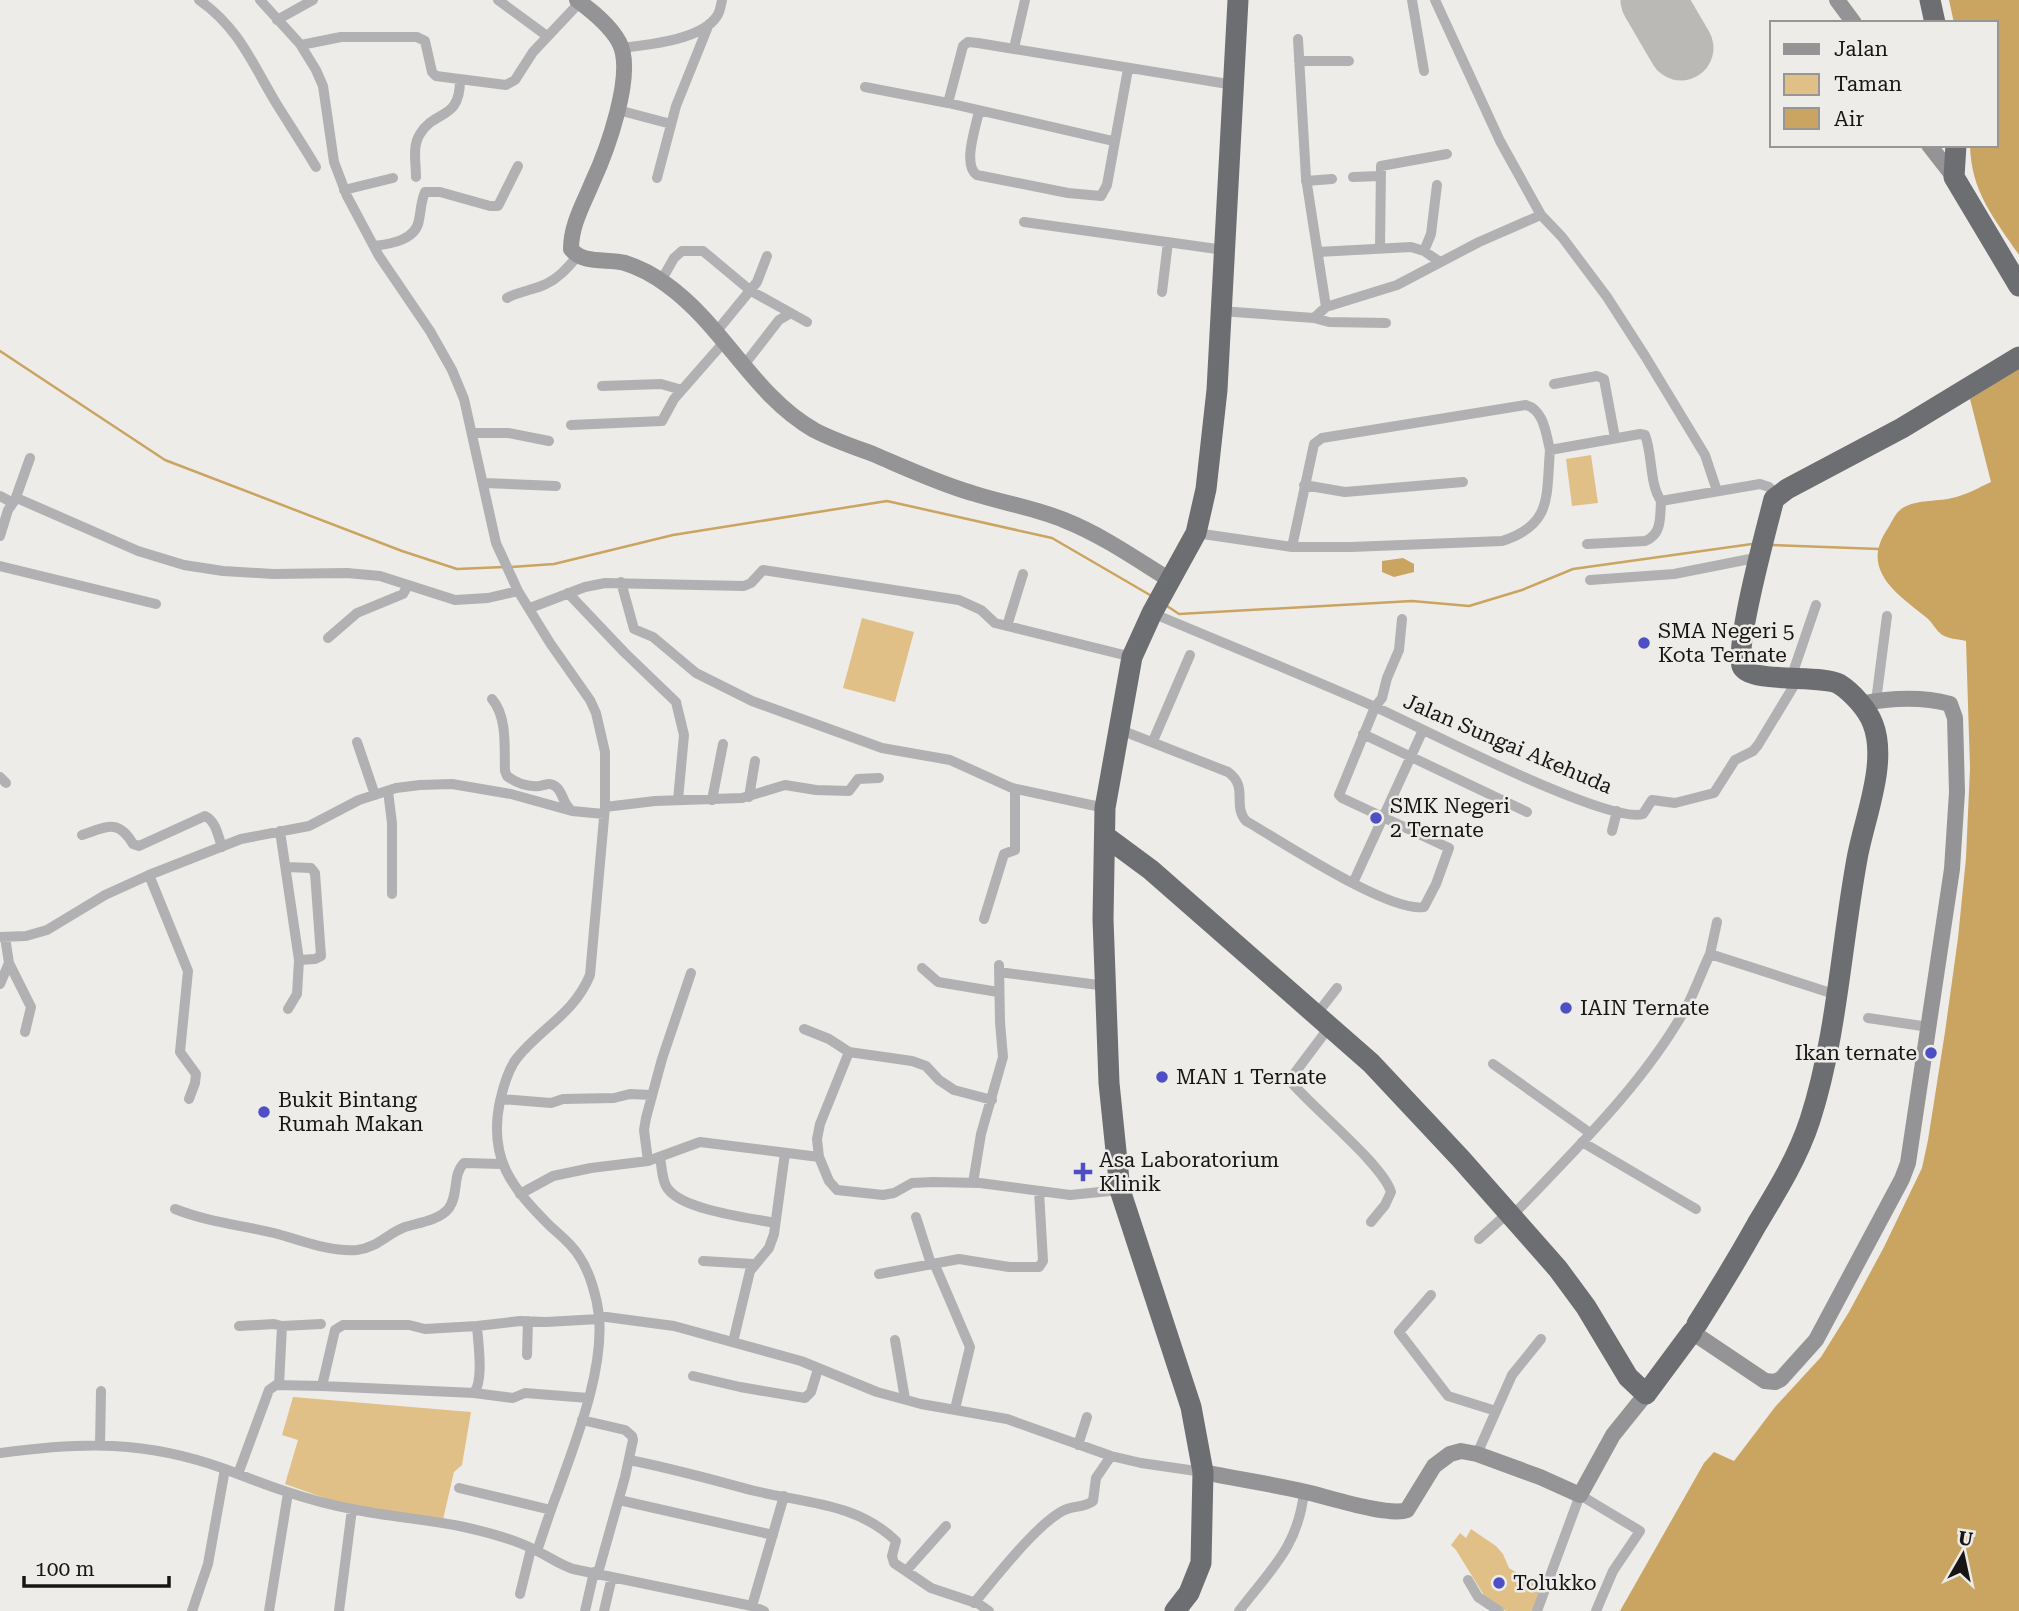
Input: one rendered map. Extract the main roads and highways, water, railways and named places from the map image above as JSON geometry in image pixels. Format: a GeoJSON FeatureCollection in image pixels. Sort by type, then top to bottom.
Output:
{"type":"FeatureCollection","features":[{"type":"Feature","properties":{"kind":"highway"},"geometry":{"type":"LineString","coordinates":[[1175,1611],[1189,1593],[1201,1563],[1203,1472],[1191,1407],[1120,1191],[1109,1083],[1104,919],[1105,808],[1132,657],[1153,611],[1196,533],[1211,459],[1238,0]]}},
{"type":"Feature","properties":{"kind":"highway"},"geometry":{"type":"LineString","coordinates":[[1930,0],[1935,21]]}},
{"type":"Feature","properties":{"kind":"highway"},"geometry":{"type":"LineString","coordinates":[[1956,147],[1954,177],[2019,286]]}},
{"type":"Feature","properties":{"kind":"highway"},"geometry":{"type":"LineString","coordinates":[[1105,836],[1151,870],[1371,1063],[1511,1214],[1558,1269],[1586,1307],[1628,1377],[1646,1394],[1694,1328],[1775,1194],[1802,1139],[1822,1076],[1837,995],[1852,885],[1878,755],[1877,738],[1868,703],[1838,684],[1760,675],[1747,671],[1742,666],[1746,617],[1766,529],[1777,495],[1912,422],[2019,358]]}},
{"type":"Feature","properties":{"kind":"main road"},"geometry":{"type":"LineString","coordinates":[[1837,0],[1853,21]]}},
{"type":"Feature","properties":{"kind":"main road"},"geometry":{"type":"LineString","coordinates":[[578,1],[613,33],[621,48],[622,95],[607,146],[573,229],[571,249],[577,257],[624,262],[678,293],[720,337],[770,397],[802,423],[818,432],[913,472],[1066,520],[1112,544],[1169,583]]}},
{"type":"Feature","properties":{"kind":"main road"},"geometry":{"type":"LineString","coordinates":[[1931,147],[1954,177]]}},
{"type":"Feature","properties":{"kind":"main road"},"geometry":{"type":"LineString","coordinates":[[1694,1328],[1765,1381],[1775,1382],[1781,1379],[1807,1352],[1857,1267],[1902,1179],[1911,1148],[1954,836],[1957,792],[1955,718],[1950,704],[1940,701],[1913,698],[1868,703]]}},
{"type":"Feature","properties":{"kind":"main road"},"geometry":{"type":"LineString","coordinates":[[1203,1472],[1403,1512],[1407,1510],[1434,1466],[1442,1458],[1461,1451],[1478,1454],[1580,1495],[1613,1435],[1646,1394]]}},
{"type":"Feature","properties":{"kind":"water"},"geometry":{"type":"Polygon","coordinates":[[[1949,0],[2019,0],[2019,255],[1979,191],[1971,162],[1970,147],[1998,147],[1998,21],[1954,21],[1949,0]]]}},
{"type":"Feature","properties":{"kind":"water"},"geometry":{"type":"Polygon","coordinates":[[[2019,369],[2019,1611],[1620,1611],[1704,1463],[1714,1452],[1734,1461],[1775,1407],[1821,1357],[1884,1247],[1922,1168],[1945,1032],[1966,858],[1970,768],[1966,641],[1941,634],[1929,620],[1904,600],[1885,580],[1878,556],[1880,543],[1888,528],[1896,514],[1905,506],[1957,497],[1991,482],[1970,399],[2019,369]]]}},
{"type":"Feature","properties":{"kind":"water"},"geometry":{"type":"Polygon","coordinates":[[[1403,558],[1414,564],[1414,572],[1394,577],[1382,572],[1382,561],[1403,558]]]}},
{"type":"Feature","properties":{"kind":"waterway"},"geometry":{"type":"LineString","coordinates":[[0,351],[165,460],[402,551],[457,569],[504,567]]}},
{"type":"Feature","properties":{"kind":"waterway"},"geometry":{"type":"LineString","coordinates":[[511,567],[554,564],[673,535],[887,501],[1052,538],[1150,595]]}},
{"type":"Feature","properties":{"kind":"waterway"},"geometry":{"type":"LineString","coordinates":[[1167,606],[1179,614],[1412,601],[1469,606],[1522,590],[1573,569],[1752,544]]}},
{"type":"Feature","properties":{"kind":"waterway"},"geometry":{"type":"LineString","coordinates":[[1772,545],[1879,549]]}},
{"type":"Feature","properties":{"kind":"place","name":"SMA Negeri 5 Kota Ternate"},"geometry":{"type":"Point","coordinates":[1644,643]}},
{"type":"Feature","properties":{"kind":"place","name":"SMK Negeri 2 Ternate"},"geometry":{"type":"Point","coordinates":[1376,818]}},
{"type":"Feature","properties":{"kind":"place","name":"IAIN Ternate"},"geometry":{"type":"Point","coordinates":[1566,1008]}},
{"type":"Feature","properties":{"kind":"place","name":"Ikan ternate"},"geometry":{"type":"Point","coordinates":[1931,1053]}},
{"type":"Feature","properties":{"kind":"place","name":"MAN 1 Ternate"},"geometry":{"type":"Point","coordinates":[1162,1077]}},
{"type":"Feature","properties":{"kind":"place","name":"Bukit Bintang Rumah Makan"},"geometry":{"type":"Point","coordinates":[264,1112]}},
{"type":"Feature","properties":{"kind":"place","name":"Asa Laboratorium Klinik"},"geometry":{"type":"Point","coordinates":[1083,1172]}},
{"type":"Feature","properties":{"kind":"place","name":"Tolukko"},"geometry":{"type":"Point","coordinates":[1499,1583]}}]}
